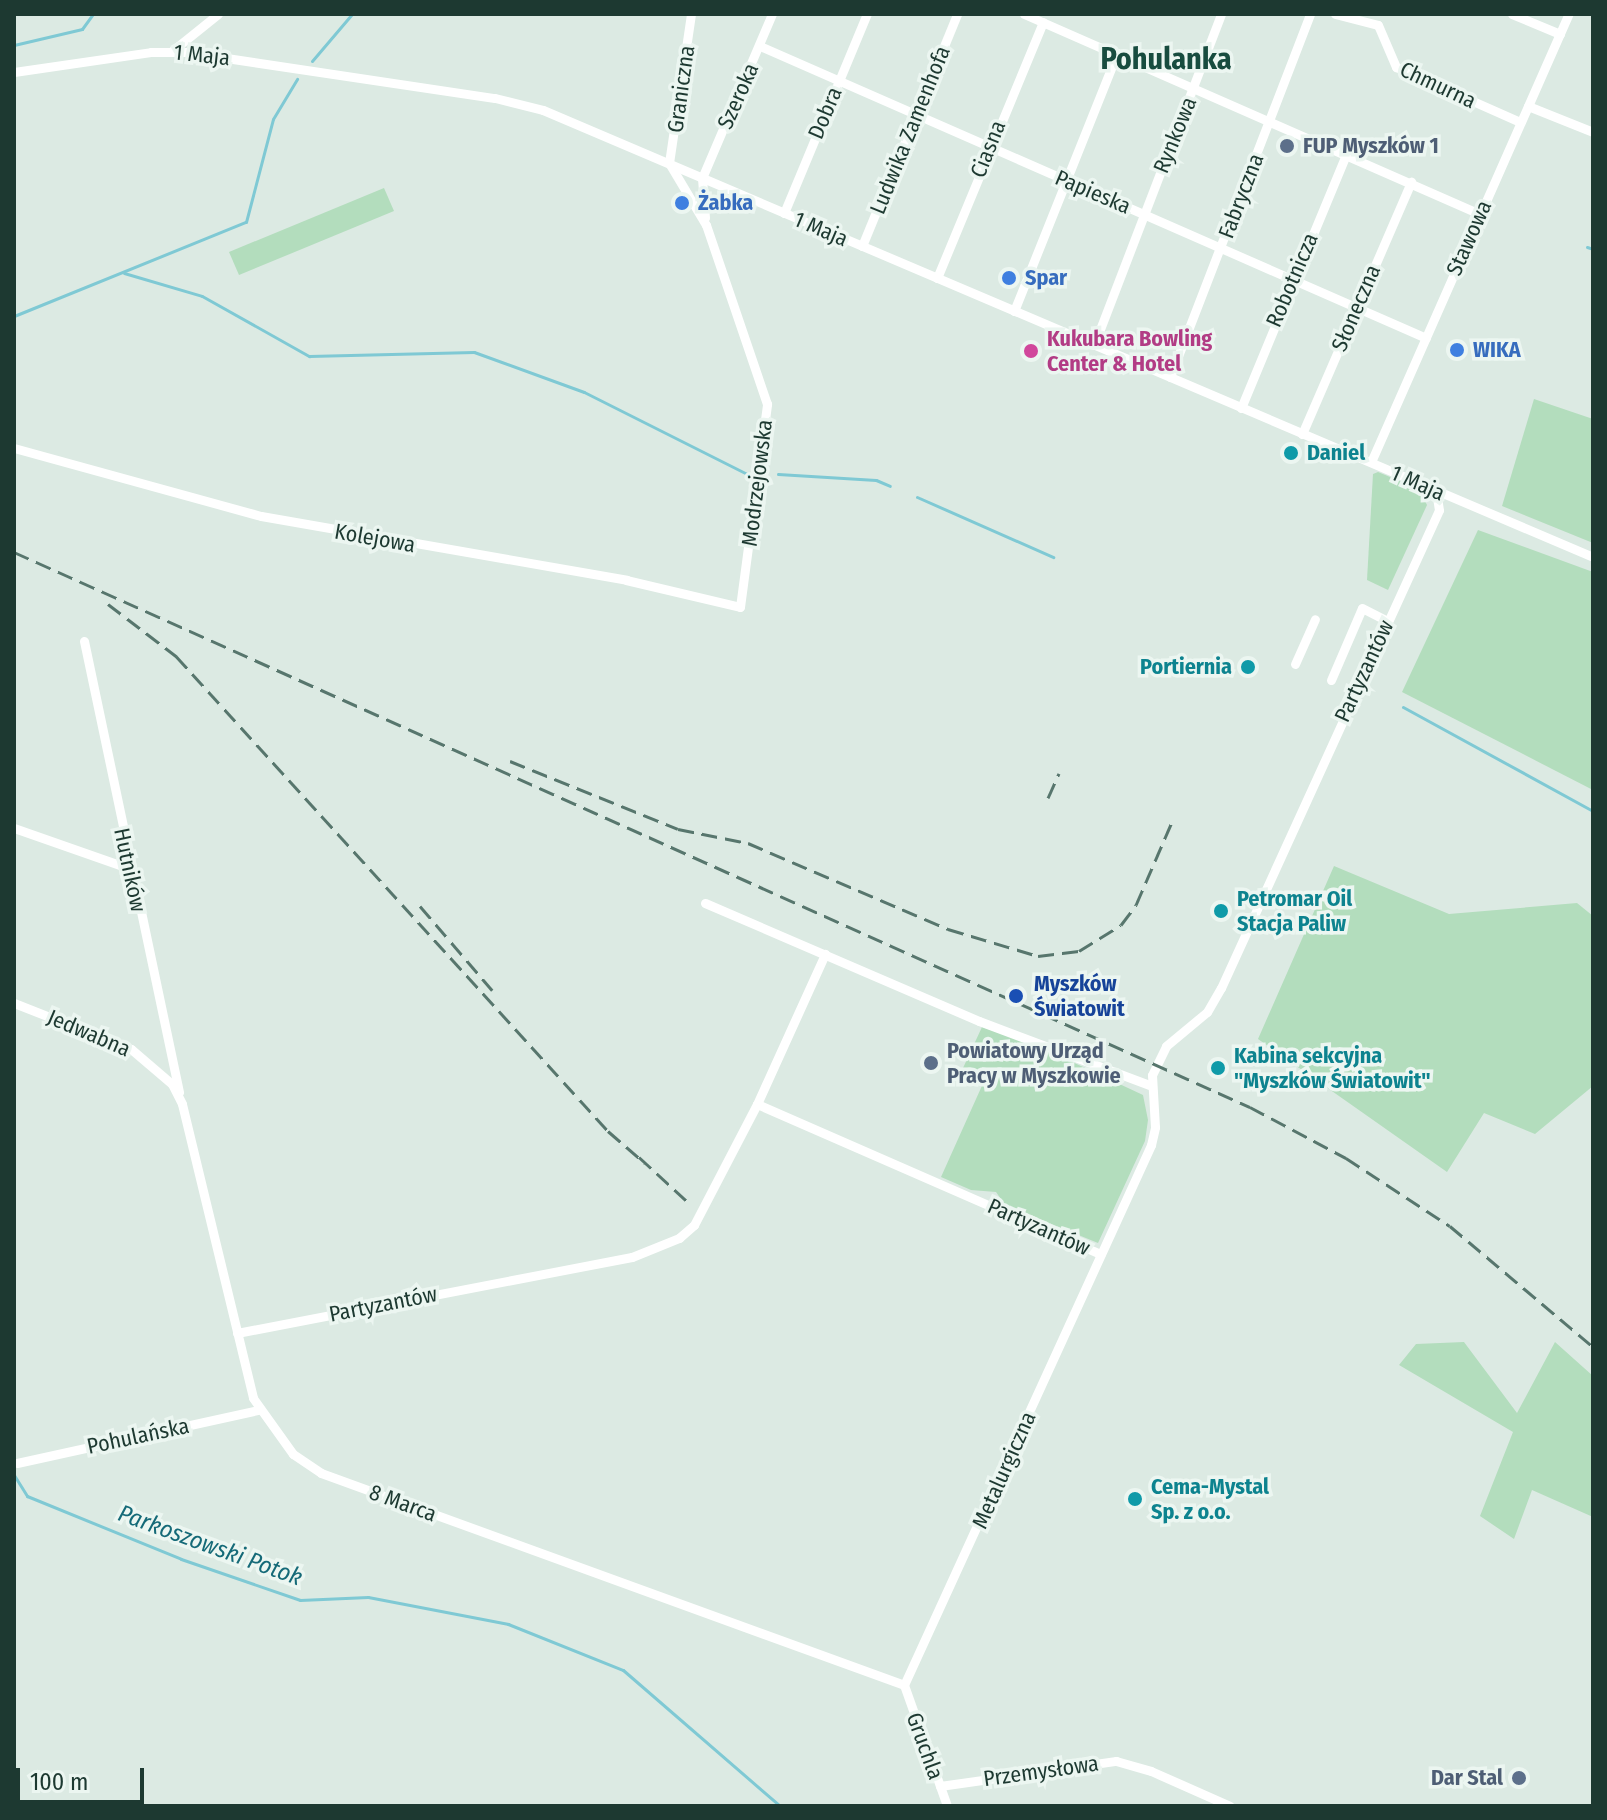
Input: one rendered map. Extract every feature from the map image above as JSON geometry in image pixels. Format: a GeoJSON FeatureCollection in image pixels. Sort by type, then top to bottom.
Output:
{"type":"FeatureCollection","features":[{"type":"Feature","properties":{"kind":"street"},"geometry":{"type":"LineString","coordinates":[[172,51],[218,14]]}},
{"type":"Feature","properties":{"kind":"street","name":"Graniczna"},"geometry":{"type":"LineString","coordinates":[[669,163],[691,14]]}},
{"type":"Feature","properties":{"kind":"street","name":"Szeroka"},"geometry":{"type":"LineString","coordinates":[[702,178],[772,14]]}},
{"type":"Feature","properties":{"kind":"street","name":"Dobra"},"geometry":{"type":"LineString","coordinates":[[784,213],[867,14]]}},
{"type":"Feature","properties":{"kind":"street","name":"Ludwika Zamenhofa"},"geometry":{"type":"LineString","coordinates":[[862,246],[957,14]]}},
{"type":"Feature","properties":{"kind":"street"},"geometry":{"type":"LineString","coordinates":[[1024,14],[1480,214]]}},
{"type":"Feature","properties":{"kind":"street","name":"Rynkowa"},"geometry":{"type":"LineString","coordinates":[[1094,345],[1221,14]]}},
{"type":"Feature","properties":{"kind":"street","name":"Fabryczna"},"geometry":{"type":"LineString","coordinates":[[1170,377],[1310,14]]}},
{"type":"Feature","properties":{"kind":"street","name":"Chmurna"},"geometry":{"type":"LineString","coordinates":[[1339,14],[1378,25],[1396,67],[1520,122]]}},
{"type":"Feature","properties":{"kind":"street"},"geometry":{"type":"LineString","coordinates":[[1512,14],[1560,34]]}},
{"type":"Feature","properties":{"kind":"street","name":"Stawowa"},"geometry":{"type":"LineString","coordinates":[[1371,462],[1569,14]]}},
{"type":"Feature","properties":{"kind":"street","name":"Ciasna"},"geometry":{"type":"LineString","coordinates":[[937,278],[1043,22]]}},
{"type":"Feature","properties":{"kind":"street","name":"Papieska"},"geometry":{"type":"LineString","coordinates":[[760,46],[838,83],[1426,338]]}},
{"type":"Feature","properties":{"kind":"street","name":"1 Maja"},"geometry":{"type":"LineString","coordinates":[[14,72],[172,51],[495,98],[543,110],[1593,557]]}},
{"type":"Feature","properties":{"kind":"street"},"geometry":{"type":"LineString","coordinates":[[1014,311],[1117,53]]}},
{"type":"Feature","properties":{"kind":"street"},"geometry":{"type":"LineString","coordinates":[[1528,106],[1593,132]]}},
{"type":"Feature","properties":{"kind":"street","name":"Robotnicza"},"geometry":{"type":"LineString","coordinates":[[1241,408],[1346,154]]}},
{"type":"Feature","properties":{"kind":"street","name":"Modrzejowska"},"geometry":{"type":"LineString","coordinates":[[669,163],[706,225],[767,404],[740,607]]}},
{"type":"Feature","properties":{"kind":"street"},"geometry":{"type":"LineString","coordinates":[[689,194],[702,178]]}},
{"type":"Feature","properties":{"kind":"street","name":"Modrzejowska"},"geometry":{"type":"LineString","coordinates":[[702,178],[706,225]]}},
{"type":"Feature","properties":{"kind":"street","name":"Słoneczna"},"geometry":{"type":"LineString","coordinates":[[1302,434],[1411,182]]}},
{"type":"Feature","properties":{"kind":"street","name":"Kolejowa"},"geometry":{"type":"LineString","coordinates":[[14,448],[261,516],[626,580],[740,607]]}},
{"type":"Feature","properties":{"kind":"street","name":"Partyzantów"},"geometry":{"type":"LineString","coordinates":[[237,1333],[658,1251],[694,1225],[757,1104],[1101,1254],[1151,1145],[1155,1127],[1149,1085],[1166,1046],[1207,1012],[1221,988],[1439,510],[1436,491]]}},
{"type":"Feature","properties":{"kind":"street"},"geometry":{"type":"LineString","coordinates":[[1331,680],[1362,608],[1387,621]]}},
{"type":"Feature","properties":{"kind":"street"},"geometry":{"type":"LineString","coordinates":[[1295,664],[1315,619]]}},
{"type":"Feature","properties":{"kind":"street","name":"Hutników"},"geometry":{"type":"LineString","coordinates":[[84,641],[128,868],[180,1099]]}},
{"type":"Feature","properties":{"kind":"street"},"geometry":{"type":"LineString","coordinates":[[14,828],[128,868]]}},
{"type":"Feature","properties":{"kind":"street"},"geometry":{"type":"LineString","coordinates":[[705,903],[979,1021],[1149,1085]]}},
{"type":"Feature","properties":{"kind":"street"},"geometry":{"type":"LineString","coordinates":[[757,1104],[825,954]]}},
{"type":"Feature","properties":{"kind":"street","name":"Jedwabna"},"geometry":{"type":"LineString","coordinates":[[14,1003],[122,1045],[160,1070]]}},
{"type":"Feature","properties":{"kind":"street","name":"8 Marca"},"geometry":{"type":"LineString","coordinates":[[160,1070],[180,1099],[258,1410],[286,1448],[321,1473],[904,1685]]}},
{"type":"Feature","properties":{"kind":"street","name":"Metalurgiczna"},"geometry":{"type":"LineString","coordinates":[[904,1685],[1101,1254]]}},
{"type":"Feature","properties":{"kind":"street","name":"Pohulańska"},"geometry":{"type":"LineString","coordinates":[[17,1463],[258,1410]]}},
{"type":"Feature","properties":{"kind":"street","name":"Gruchla"},"geometry":{"type":"LineString","coordinates":[[904,1685],[947,1806]]}},
{"type":"Feature","properties":{"kind":"street","name":"Przemysłowa"},"geometry":{"type":"LineString","coordinates":[[940,1786],[1116,1761],[1137,1765],[1230,1806]]}},
{"type":"Feature","properties":{"kind":"green space"},"geometry":{"type":"Polygon","coordinates":[[[384,188],[394,211],[239,275],[229,252],[384,188]]]}},
{"type":"Feature","properties":{"kind":"green space"},"geometry":{"type":"Polygon","coordinates":[[[1534,399],[1593,419],[1593,543],[1502,506],[1534,399]]]}},
{"type":"Feature","properties":{"kind":"green space"},"geometry":{"type":"Polygon","coordinates":[[[1378,472],[1419,489],[1427,505],[1388,590],[1367,580],[1373,474],[1378,472]]]}},
{"type":"Feature","properties":{"kind":"green space"},"geometry":{"type":"Polygon","coordinates":[[[1478,530],[1593,572],[1593,790],[1402,692],[1478,530]]]}},
{"type":"Feature","properties":{"kind":"green space"},"geometry":{"type":"Polygon","coordinates":[[[1334,866],[1449,914],[1577,903],[1593,916],[1593,1086],[1535,1134],[1484,1113],[1447,1172],[1258,1039],[1334,866]]]}},
{"type":"Feature","properties":{"kind":"green space"},"geometry":{"type":"Polygon","coordinates":[[[982,1027],[1036,1045],[1143,1095],[1148,1120],[1145,1141],[1098,1243],[1005,1205],[996,1192],[971,1190],[941,1177],[985,1079],[963,1068],[982,1027]]]}},
{"type":"Feature","properties":{"kind":"green space"},"geometry":{"type":"Polygon","coordinates":[[[1464,1342],[1517,1413],[1555,1342],[1593,1376],[1593,1517],[1532,1490],[1514,1539],[1480,1516],[1513,1432],[1399,1365],[1416,1344],[1464,1342]]]}},
{"type":"Feature","properties":{"kind":"waterway"},"geometry":{"type":"LineString","coordinates":[[14,45],[82,29],[93,14]]}},
{"type":"Feature","properties":{"kind":"waterway"},"geometry":{"type":"LineString","coordinates":[[312,61],[352,14]]}},
{"type":"Feature","properties":{"kind":"waterway"},"geometry":{"type":"LineString","coordinates":[[14,316],[246,222],[273,119],[297,79]]}},
{"type":"Feature","properties":{"kind":"waterway"},"geometry":{"type":"LineString","coordinates":[[1587,247],[1593,249]]}},
{"type":"Feature","properties":{"kind":"waterway"},"geometry":{"type":"LineString","coordinates":[[124,273],[202,296],[309,356],[474,352],[584,392],[751,476]]}},
{"type":"Feature","properties":{"kind":"waterway"},"geometry":{"type":"LineString","coordinates":[[778,474],[876,480],[890,486]]}},
{"type":"Feature","properties":{"kind":"waterway"},"geometry":{"type":"LineString","coordinates":[[917,497],[1053,557]]}},
{"type":"Feature","properties":{"kind":"waterway"},"geometry":{"type":"LineString","coordinates":[[1403,707],[1593,811]]}},
{"type":"Feature","properties":{"kind":"waterway","name":"Parkoszowski Potok"},"geometry":{"type":"LineString","coordinates":[[14,1475],[27,1496],[181,1559],[300,1600],[368,1597],[508,1624],[623,1670],[780,1806]]}},
{"type":"Feature","properties":{"kind":"railway"},"geometry":{"type":"LineString","coordinates":[[14,552],[1250,1107],[1346,1158],[1450,1226],[1593,1347]]}},
{"type":"Feature","properties":{"kind":"railway"},"geometry":{"type":"LineString","coordinates":[[108,604],[176,656],[608,1131],[645,1163]]}},
{"type":"Feature","properties":{"kind":"railway"},"geometry":{"type":"LineString","coordinates":[[510,761],[678,829],[748,843],[948,929],[1038,956],[1079,951],[1121,925],[1136,905],[1172,822]]}},
{"type":"Feature","properties":{"kind":"railway"},"geometry":{"type":"LineString","coordinates":[[1048,798],[1059,773]]}},
{"type":"Feature","properties":{"kind":"railway"},"geometry":{"type":"LineString","coordinates":[[420,906],[492,990]]}},
{"type":"Feature","properties":{"kind":"railway"},"geometry":{"type":"LineString","coordinates":[[639,1157],[689,1203]]}},
{"type":"Feature","properties":{"kind":"place","name":"FUP Myszków 1"},"geometry":{"type":"Point","coordinates":[1287,146]}},
{"type":"Feature","properties":{"kind":"place","name":"Żabka"},"geometry":{"type":"Point","coordinates":[682,203]}},
{"type":"Feature","properties":{"kind":"place","name":"Spar"},"geometry":{"type":"Point","coordinates":[1009,278]}},
{"type":"Feature","properties":{"kind":"place","name":"WIKA"},"geometry":{"type":"Point","coordinates":[1457,350]}},
{"type":"Feature","properties":{"kind":"place","name":"Kukubara Bowling Center & Hotel"},"geometry":{"type":"Point","coordinates":[1031,351]}},
{"type":"Feature","properties":{"kind":"place","name":"Daniel"},"geometry":{"type":"Point","coordinates":[1291,453]}},
{"type":"Feature","properties":{"kind":"place","name":"Portiernia"},"geometry":{"type":"Point","coordinates":[1248,667]}},
{"type":"Feature","properties":{"kind":"place","name":"Petromar Oil Stacja Paliw"},"geometry":{"type":"Point","coordinates":[1221,911]}},
{"type":"Feature","properties":{"kind":"place","name":"Myszków Światowit"},"geometry":{"type":"Point","coordinates":[1016,996]}},
{"type":"Feature","properties":{"kind":"place","name":"Powiatowy Urząd Pracy w Myszkowie"},"geometry":{"type":"Point","coordinates":[931,1063]}},
{"type":"Feature","properties":{"kind":"place","name":"Kabina sekcyjna \"Myszków Światowit\""},"geometry":{"type":"Point","coordinates":[1218,1068]}},
{"type":"Feature","properties":{"kind":"place","name":"Cema-Mystal Sp. z o.o."},"geometry":{"type":"Point","coordinates":[1135,1499]}},
{"type":"Feature","properties":{"kind":"place","name":"Dar Stal"},"geometry":{"type":"Point","coordinates":[1519,1778]}},
{"type":"Feature","properties":{"kind":"district","name":"Pohulanka"},"geometry":{"type":"Point","coordinates":[1166,59]}}]}
